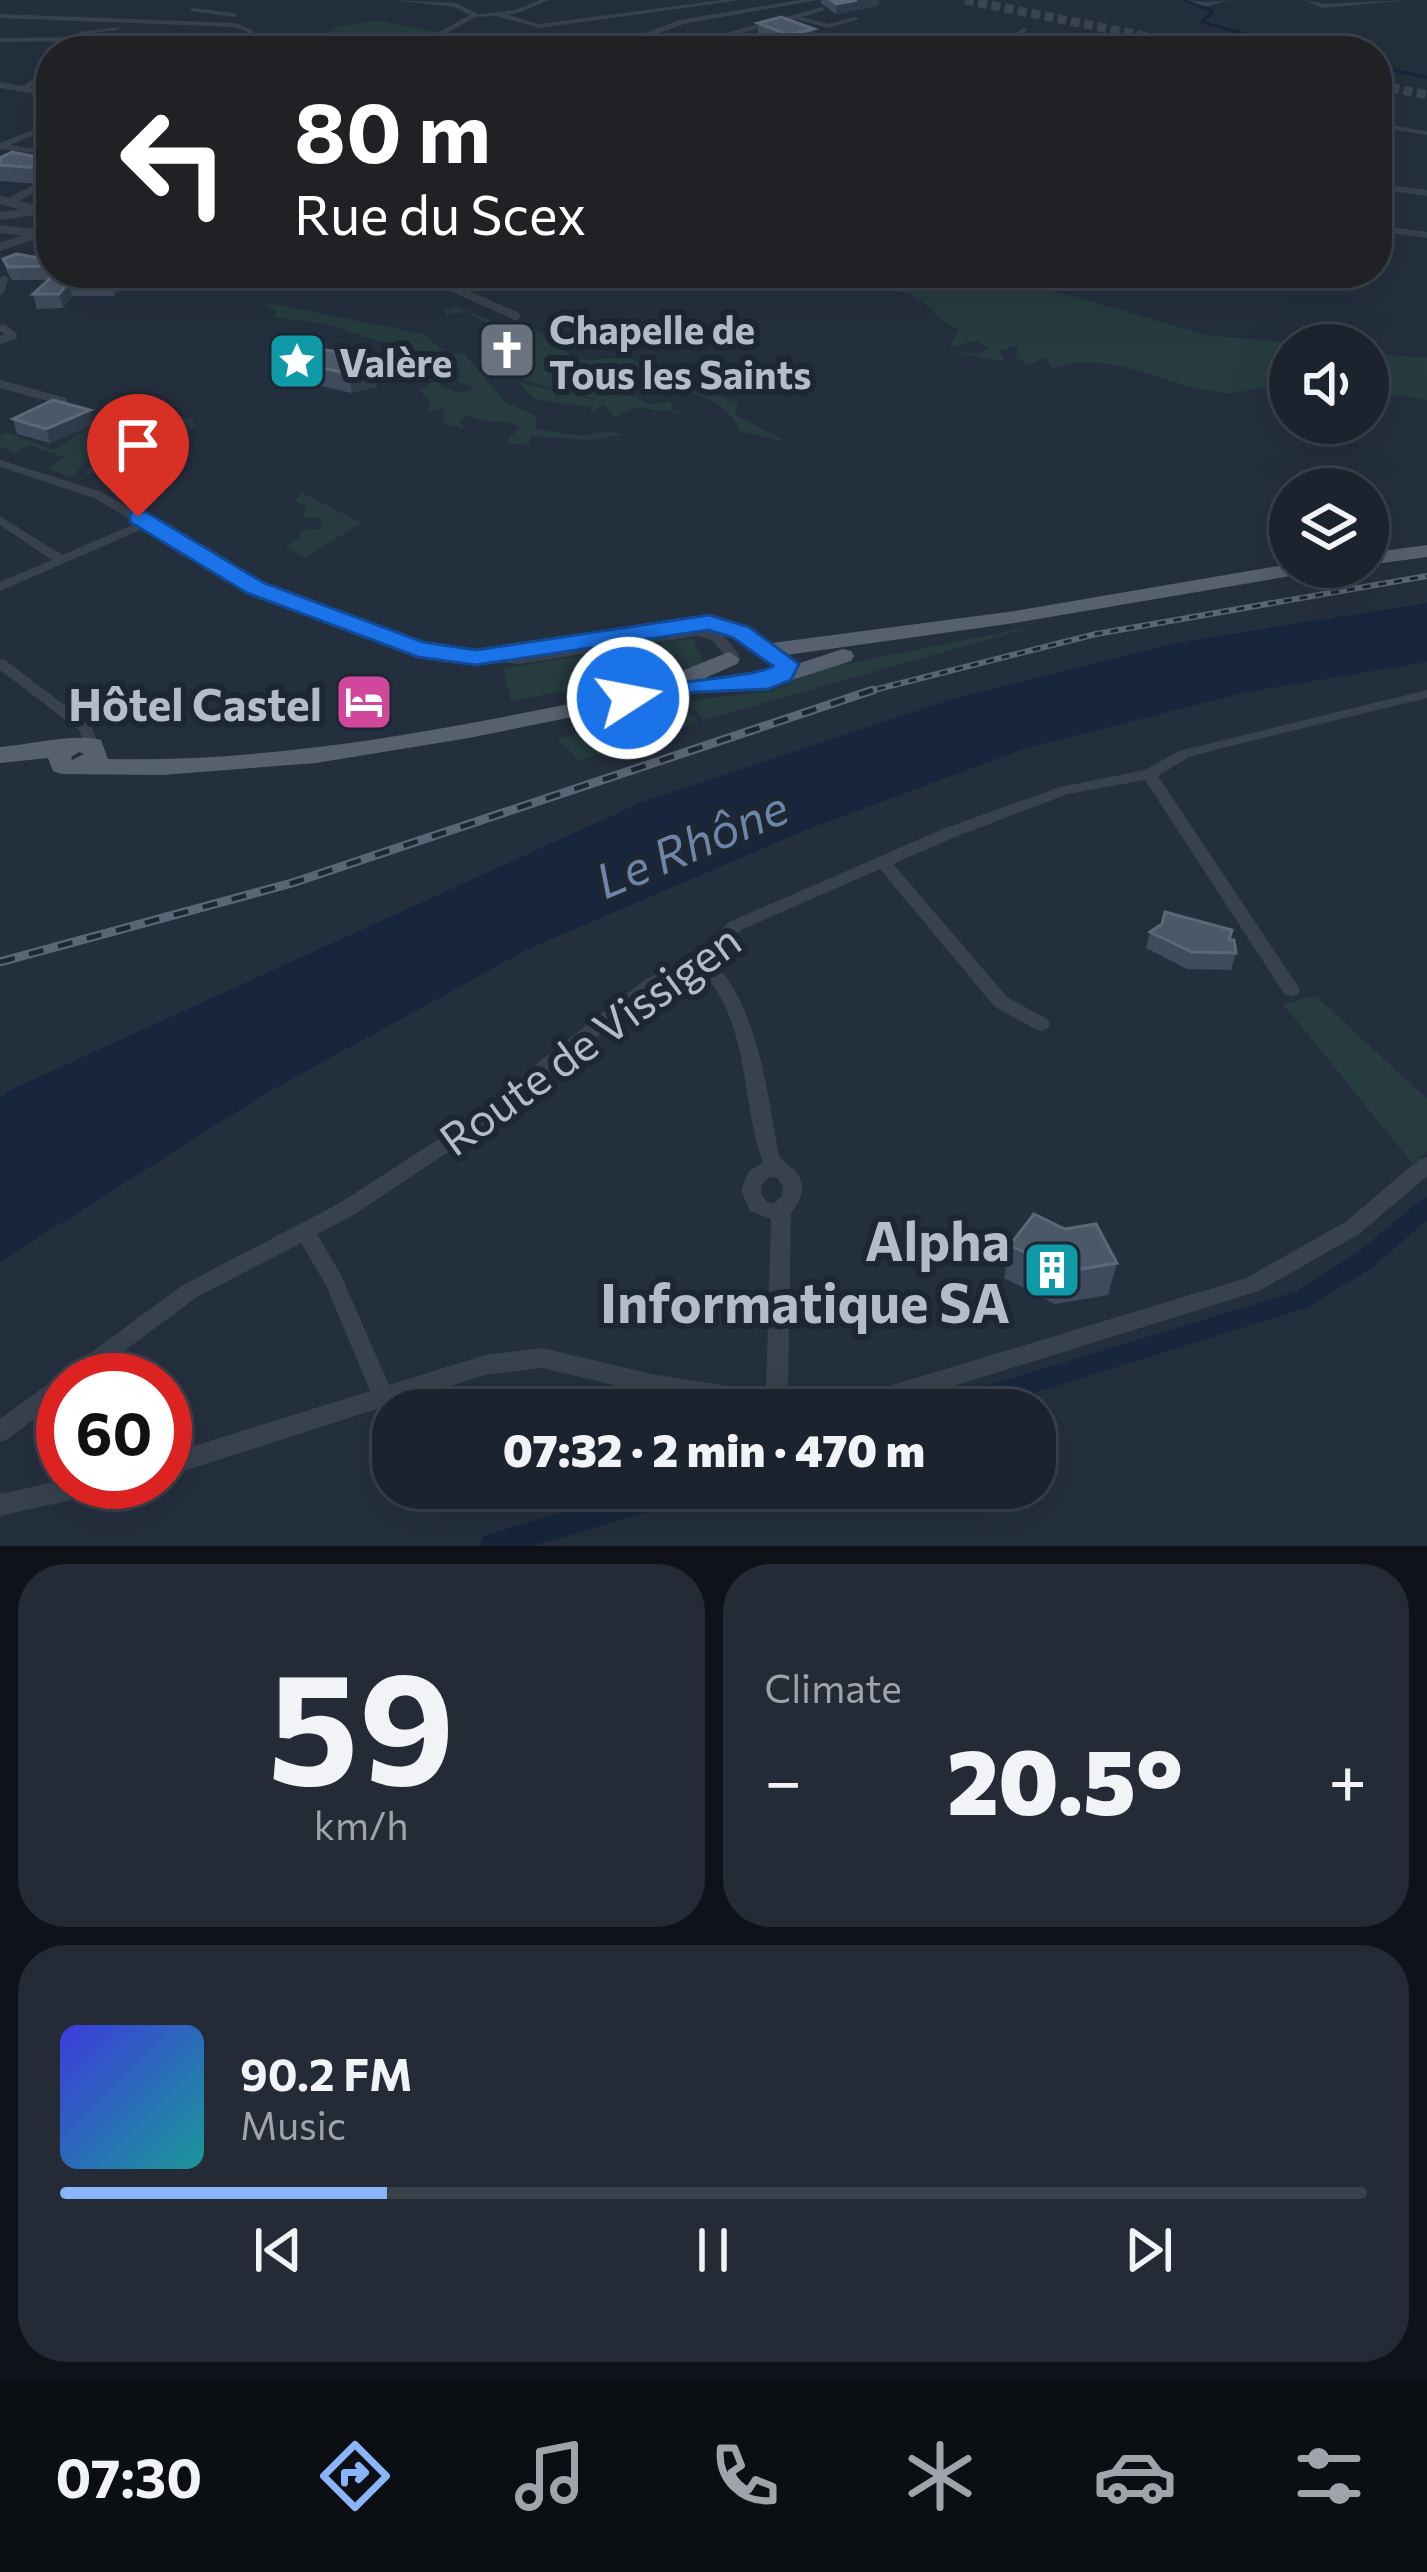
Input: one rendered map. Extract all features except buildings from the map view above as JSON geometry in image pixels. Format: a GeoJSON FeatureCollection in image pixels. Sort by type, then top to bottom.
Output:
{"type":"FeatureCollection","features":[{"type":"Feature","properties":{"kind":"main road"},"geometry":{"type":"LineString","coordinates":[[1389,556],[1427,551]]}},
{"type":"Feature","properties":{"kind":"main road"},"geometry":{"type":"LineString","coordinates":[[0,758],[79,753],[147,758],[326,742],[680,678],[730,657],[1015,617],[1269,574]]}},
{"type":"Feature","properties":{"kind":"main road"},"geometry":{"type":"LineString","coordinates":[[79,753],[197,764],[361,747],[695,685],[780,677],[828,659],[1015,617]]}},
{"type":"Feature","properties":{"kind":"main road"},"geometry":{"type":"LineString","coordinates":[[770,650],[787,664],[780,677]]}},
{"type":"Feature","properties":{"kind":"main road"},"geometry":{"type":"LineString","coordinates":[[730,657],[732,674],[749,682]]}},
{"type":"Feature","properties":{"kind":"street"},"geometry":{"type":"LineString","coordinates":[[397,0],[456,5],[473,19]]}},
{"type":"Feature","properties":{"kind":"street"},"geometry":{"type":"LineString","coordinates":[[438,36],[473,19],[546,0]]}},
{"type":"Feature","properties":{"kind":"street"},"geometry":{"type":"LineString","coordinates":[[498,14],[539,26],[738,0]]}},
{"type":"Feature","properties":{"kind":"street"},"geometry":{"type":"LineString","coordinates":[[638,36],[708,16],[813,0]]}},
{"type":"Feature","properties":{"kind":"street"},"geometry":{"type":"LineString","coordinates":[[1192,0],[1205,5],[1225,0]]}},
{"type":"Feature","properties":{"kind":"street"},"geometry":{"type":"LineString","coordinates":[[1308,0],[1318,6],[1406,0]]}},
{"type":"Feature","properties":{"kind":"street"},"geometry":{"type":"LineString","coordinates":[[717,36],[822,9]]}},
{"type":"Feature","properties":{"kind":"street"},"geometry":{"type":"LineString","coordinates":[[192,10],[245,17],[251,24],[247,28]]}},
{"type":"Feature","properties":{"kind":"street"},"geometry":{"type":"LineString","coordinates":[[0,16],[93,16],[247,28]]}},
{"type":"Feature","properties":{"kind":"street"},"geometry":{"type":"LineString","coordinates":[[793,16],[829,26],[856,19]]}},
{"type":"Feature","properties":{"kind":"street"},"geometry":{"type":"LineString","coordinates":[[74,28],[84,35]]}},
{"type":"Feature","properties":{"kind":"street"},"geometry":{"type":"LineString","coordinates":[[67,36],[118,28]]}},
{"type":"Feature","properties":{"kind":"street"},"geometry":{"type":"LineString","coordinates":[[247,28],[249,36]]}},
{"type":"Feature","properties":{"kind":"street"},"geometry":{"type":"LineString","coordinates":[[1015,36],[1025,29]]}},
{"type":"Feature","properties":{"kind":"street"},"geometry":{"type":"LineString","coordinates":[[0,40],[36,38]]}},
{"type":"Feature","properties":{"kind":"street"},"geometry":{"type":"LineString","coordinates":[[22,89],[36,80]]}},
{"type":"Feature","properties":{"kind":"street"},"geometry":{"type":"LineString","coordinates":[[0,85],[36,91]]}},
{"type":"Feature","properties":{"kind":"street"},"geometry":{"type":"LineString","coordinates":[[1392,127],[1427,133]]}},
{"type":"Feature","properties":{"kind":"street"},"geometry":{"type":"LineString","coordinates":[[0,147],[36,131]]}},
{"type":"Feature","properties":{"kind":"street"},"geometry":{"type":"LineString","coordinates":[[0,147],[36,151]]}},
{"type":"Feature","properties":{"kind":"street"},"geometry":{"type":"LineString","coordinates":[[0,157],[25,163]]}},
{"type":"Feature","properties":{"kind":"street"},"geometry":{"type":"LineString","coordinates":[[1392,188],[1427,193]]}},
{"type":"Feature","properties":{"kind":"street"},"geometry":{"type":"LineString","coordinates":[[4,206],[36,190]]}},
{"type":"Feature","properties":{"kind":"street"},"geometry":{"type":"LineString","coordinates":[[4,206],[36,209]]}},
{"type":"Feature","properties":{"kind":"street"},"geometry":{"type":"LineString","coordinates":[[4,206],[36,209]]}},
{"type":"Feature","properties":{"kind":"street"},"geometry":{"type":"LineString","coordinates":[[0,229],[36,233]]}},
{"type":"Feature","properties":{"kind":"street"},"geometry":{"type":"LineString","coordinates":[[1392,230],[1427,235]]}},
{"type":"Feature","properties":{"kind":"street"},"geometry":{"type":"LineString","coordinates":[[0,247],[36,234]]}},
{"type":"Feature","properties":{"kind":"street"},"geometry":{"type":"LineString","coordinates":[[0,291],[4,280]]}},
{"type":"Feature","properties":{"kind":"street"},"geometry":{"type":"LineString","coordinates":[[453,288],[516,316]]}},
{"type":"Feature","properties":{"kind":"street"},"geometry":{"type":"LineString","coordinates":[[0,314],[2,328],[13,336],[0,340]]}},
{"type":"Feature","properties":{"kind":"street"},"geometry":{"type":"LineString","coordinates":[[0,384],[63,401]]}},
{"type":"Feature","properties":{"kind":"street"},"geometry":{"type":"LineString","coordinates":[[0,463],[98,494],[278,598],[404,645],[476,657],[529,659],[698,632],[717,637],[730,657]]}},
{"type":"Feature","properties":{"kind":"street"},"geometry":{"type":"LineString","coordinates":[[0,520],[61,560]]}},
{"type":"Feature","properties":{"kind":"street"},"geometry":{"type":"LineString","coordinates":[[0,587],[147,523]]}},
{"type":"Feature","properties":{"kind":"street"},"geometry":{"type":"LineString","coordinates":[[476,657],[701,622],[734,628],[770,650]]}},
{"type":"Feature","properties":{"kind":"street"},"geometry":{"type":"LineString","coordinates":[[0,663],[69,716],[76,726],[79,753]]}},
{"type":"Feature","properties":{"kind":"street","name":"Route de Vissigen"},"geometry":{"type":"LineString","coordinates":[[105,1353],[190,1292],[305,1232],[452,1140],[652,984],[700,960],[735,926],[1065,790],[1149,774],[1198,750],[1427,694]]}},
{"type":"Feature","properties":{"kind":"street"},"geometry":{"type":"LineString","coordinates":[[1149,774],[1291,990]]}},
{"type":"Feature","properties":{"kind":"street"},"geometry":{"type":"LineString","coordinates":[[883,862],[1001,1002],[1041,1024]]}},
{"type":"Feature","properties":{"kind":"street"},"geometry":{"type":"LineString","coordinates":[[700,960],[715,972],[734,1010],[770,1158],[795,1190],[781,1208],[777,1389]]}},
{"type":"Feature","properties":{"kind":"street"},"geometry":{"type":"LineString","coordinates":[[912,1389],[1252,1286],[1343,1234],[1427,1165]]}},
{"type":"Feature","properties":{"kind":"street"},"geometry":{"type":"LineString","coordinates":[[779,1171],[757,1175],[749,1193],[758,1204],[781,1208]]}},
{"type":"Feature","properties":{"kind":"street"},"geometry":{"type":"LineString","coordinates":[[305,1232],[334,1281],[380,1389]]}},
{"type":"Feature","properties":{"kind":"street"},"geometry":{"type":"LineString","coordinates":[[416,1389],[485,1365],[542,1358],[694,1389]]}},
{"type":"Feature","properties":{"kind":"street","name":"Route de Vissigen"},"geometry":{"type":"LineString","coordinates":[[0,1432],[36,1404]]}},
{"type":"Feature","properties":{"kind":"street"},"geometry":{"type":"LineString","coordinates":[[192,1458],[372,1404]]}},
{"type":"Feature","properties":{"kind":"street"},"geometry":{"type":"LineString","coordinates":[[0,1505],[36,1497]]}},
{"type":"Feature","properties":{"kind":"green space"},"geometry":{"type":"Polygon","coordinates":[[[378,21],[440,32],[431,36],[320,36],[339,26],[378,21]]]}},
{"type":"Feature","properties":{"kind":"green space"},"geometry":{"type":"Polygon","coordinates":[[[876,288],[1037,288],[1206,335],[1269,340],[1269,388],[1225,393],[1097,363],[1054,368],[1044,358],[1027,365],[1016,357],[1018,345],[999,351],[1004,359],[998,361],[950,351],[978,354],[989,349],[976,341],[949,347],[959,329],[911,295],[876,288]]]}},
{"type":"Feature","properties":{"kind":"green space"},"geometry":{"type":"Polygon","coordinates":[[[263,305],[423,334],[447,353],[465,354],[505,402],[536,416],[535,429],[583,436],[612,431],[622,435],[589,440],[531,436],[529,445],[505,443],[519,428],[507,423],[469,415],[460,420],[464,429],[444,423],[443,407],[428,412],[429,402],[420,389],[438,379],[441,386],[458,393],[476,388],[458,382],[460,371],[454,361],[439,361],[326,324],[274,317],[276,310],[263,305]]]}},
{"type":"Feature","properties":{"kind":"green space"},"geometry":{"type":"Polygon","coordinates":[[[455,305],[493,322],[527,324],[578,360],[628,358],[647,364],[641,373],[648,377],[681,380],[738,403],[736,415],[789,443],[740,431],[730,414],[714,402],[650,381],[578,372],[650,404],[671,402],[673,410],[684,413],[634,407],[616,418],[603,404],[589,415],[593,408],[535,399],[518,382],[625,407],[507,376],[482,356],[524,351],[521,346],[467,312],[446,315],[444,311],[455,305]]]}},
{"type":"Feature","properties":{"kind":"green space"},"geometry":{"type":"Polygon","coordinates":[[[1389,355],[1427,358],[1427,400],[1389,395],[1389,355]]]}},
{"type":"Feature","properties":{"kind":"green space"},"geometry":{"type":"Polygon","coordinates":[[[132,403],[191,419],[196,426],[81,478],[106,449],[115,425],[108,418],[132,403]]]}},
{"type":"Feature","properties":{"kind":"green space"},"geometry":{"type":"Polygon","coordinates":[[[99,422],[107,429],[102,443],[72,477],[48,469],[64,457],[29,445],[15,453],[0,447],[0,435],[6,432],[53,450],[99,422]]]}},
{"type":"Feature","properties":{"kind":"green space"},"geometry":{"type":"Polygon","coordinates":[[[302,493],[361,523],[305,558],[286,546],[299,538],[300,530],[320,529],[322,518],[303,518],[306,505],[295,501],[302,493]]]}},
{"type":"Feature","properties":{"kind":"green space"},"geometry":{"type":"Polygon","coordinates":[[[1036,626],[704,720],[685,701],[773,691],[819,669],[1036,626]]]}},
{"type":"Feature","properties":{"kind":"green space"},"geometry":{"type":"Polygon","coordinates":[[[693,638],[705,665],[511,701],[503,668],[693,638]]]}},
{"type":"Feature","properties":{"kind":"green space"},"geometry":{"type":"Polygon","coordinates":[[[685,708],[699,722],[579,761],[558,739],[685,708]]]}},
{"type":"Feature","properties":{"kind":"green space"},"geometry":{"type":"Polygon","coordinates":[[[1316,996],[1427,1099],[1427,1151],[1413,1164],[1283,1004],[1316,996]]]}},
{"type":"Feature","properties":{"kind":"water","name":"Le Rhône"},"geometry":{"type":"Polygon","coordinates":[[[1427,603],[1427,662],[1247,692],[1026,748],[806,830],[528,949],[263,1095],[0,1262],[0,1098],[8,1091],[642,802],[956,698],[1181,642],[1427,603]]]}},
{"type":"Feature","properties":{"kind":"waterway"},"geometry":{"type":"LineString","coordinates":[[1184,0],[1213,11],[1202,22],[1251,36]]}},
{"type":"Feature","properties":{"kind":"waterway"},"geometry":{"type":"LineString","coordinates":[[1392,70],[1427,77]]}},
{"type":"Feature","properties":{"kind":"waterway"},"geometry":{"type":"LineString","coordinates":[[1011,1389],[1301,1300],[1365,1260],[1427,1207]]}},
{"type":"Feature","properties":{"kind":"waterway"},"geometry":{"type":"LineString","coordinates":[[492,1546],[616,1509]]}},
{"type":"Feature","properties":{"kind":"tunnel"},"geometry":{"type":"LineString","coordinates":[[965,0],[1144,36]]}},
{"type":"Feature","properties":{"kind":"tunnel"},"geometry":{"type":"LineString","coordinates":[[1392,88],[1427,95]]}},
{"type":"Feature","properties":{"kind":"railway"},"geometry":{"type":"LineString","coordinates":[[870,691],[1096,634],[1427,576]]}},
{"type":"Feature","properties":{"kind":"railway"},"geometry":{"type":"LineString","coordinates":[[0,962],[292,883],[870,691]]}},
{"type":"Feature","properties":{"kind":"railway"},"geometry":{"type":"LineString","coordinates":[[862,693],[870,691]]}},
{"type":"Feature","properties":{"kind":"place","name":"Chapelle de Tous les Saints"},"geometry":{"type":"Point","coordinates":[507,350]}},
{"type":"Feature","properties":{"kind":"place","name":"Valère"},"geometry":{"type":"Point","coordinates":[297,361]}},
{"type":"Feature","properties":{"kind":"place","name":"Hôtel Castel"},"geometry":{"type":"Point","coordinates":[364,702]}},
{"type":"Feature","properties":{"kind":"place","name":"Alpha Informatique SA"},"geometry":{"type":"Point","coordinates":[1052,1270]}},
{"type":"Feature","properties":{"kind":"route"},"geometry":{"type":"LineString","coordinates":[[138,517],[255,588],[418,649],[476,657],[709,622],[741,632],[779,654],[787,664],[782,675],[768,682],[716,682],[628,698]]}}]}
